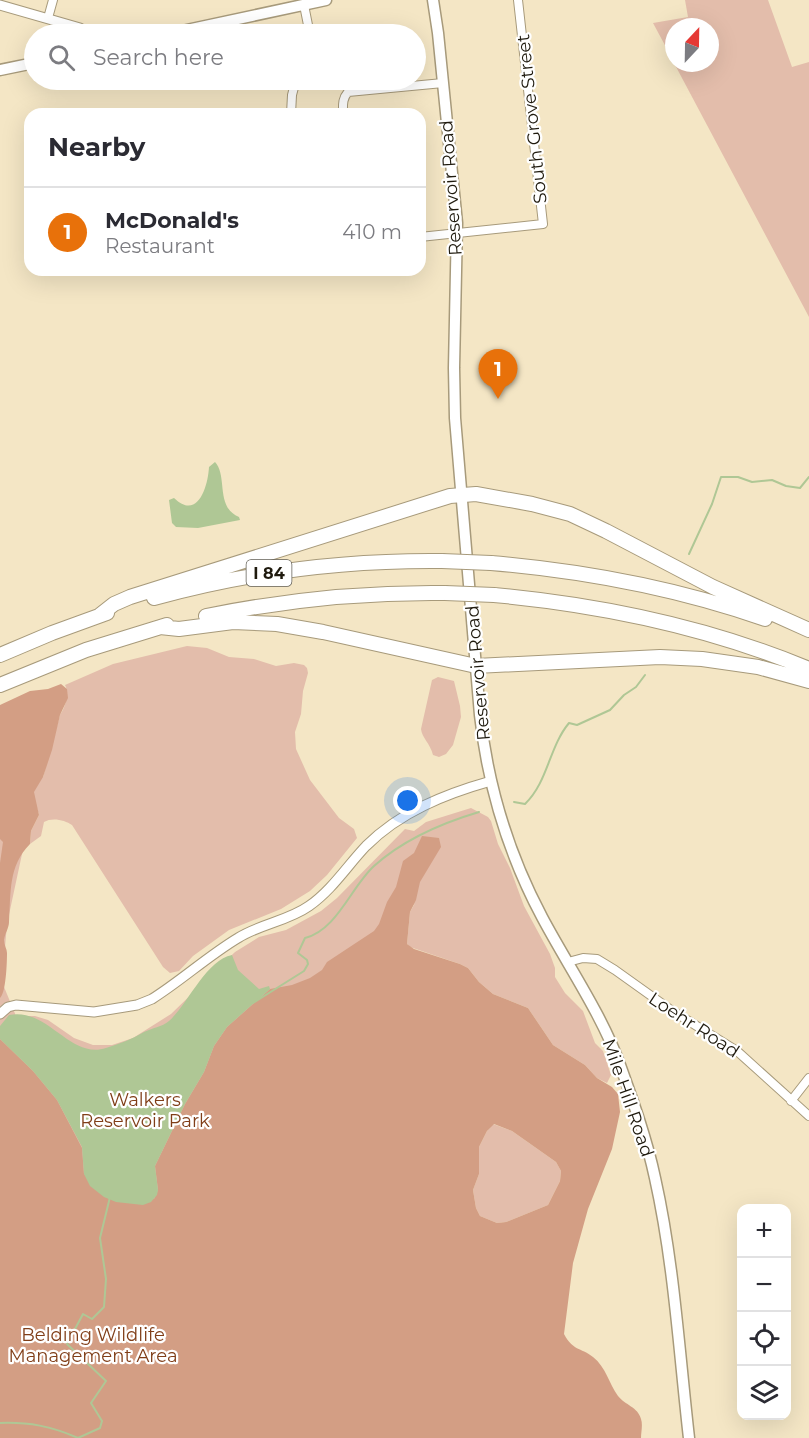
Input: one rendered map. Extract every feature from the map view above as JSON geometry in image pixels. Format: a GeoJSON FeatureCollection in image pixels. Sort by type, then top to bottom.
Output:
{"type":"FeatureCollection","features":[{"type":"Feature","properties":{"kind":"highway"},"geometry":{"type":"LineString","coordinates":[[100,615],[114,604],[130,597],[461,493],[532,504],[580,518],[713,587],[809,630]]}},
{"type":"Feature","properties":{"kind":"highway","name":"I 84"},"geometry":{"type":"LineString","coordinates":[[0,655],[100,615],[187,590],[264,574],[342,565],[442,561],[491,563],[573,572],[641,584],[731,608],[809,636]]}},
{"type":"Feature","properties":{"kind":"highway","name":"I 84"},"geometry":{"type":"LineString","coordinates":[[0,685],[86,650],[160,627],[242,609],[300,600],[376,594],[494,595],[574,604],[644,617],[740,644],[809,669]]}},
{"type":"Feature","properties":{"kind":"highway"},"geometry":{"type":"LineString","coordinates":[[160,627],[179,629],[234,622],[277,624],[476,666],[688,658],[739,663],[809,681]]}},
{"type":"Feature","properties":{"kind":"main road"},"geometry":{"type":"LineString","coordinates":[[215,24],[326,0]]}},
{"type":"Feature","properties":{"kind":"main road","name":"Reservoir Road"},"geometry":{"type":"LineString","coordinates":[[433,0],[457,234],[454,391],[461,493],[482,730],[491,781]]}},
{"type":"Feature","properties":{"kind":"main road"},"geometry":{"type":"LineString","coordinates":[[0,70],[24,65]]}},
{"type":"Feature","properties":{"kind":"main road","name":"Mile Hill Road"},"geometry":{"type":"LineString","coordinates":[[491,781],[499,816],[521,873],[545,923],[606,1033],[620,1065],[655,1175],[666,1238],[689,1438]]}},
{"type":"Feature","properties":{"kind":"street"},"geometry":{"type":"LineString","coordinates":[[48,18],[53,0]]}},
{"type":"Feature","properties":{"kind":"street","name":"South Grove Street"},"geometry":{"type":"LineString","coordinates":[[426,237],[543,224],[518,0]]}},
{"type":"Feature","properties":{"kind":"street"},"geometry":{"type":"LineString","coordinates":[[0,5],[67,24]]}},
{"type":"Feature","properties":{"kind":"street"},"geometry":{"type":"LineString","coordinates":[[304,5],[308,24]]}},
{"type":"Feature","properties":{"kind":"street"},"geometry":{"type":"LineString","coordinates":[[426,85],[443,83]]}},
{"type":"Feature","properties":{"kind":"street"},"geometry":{"type":"LineString","coordinates":[[291,108],[293,90]]}},
{"type":"Feature","properties":{"kind":"street"},"geometry":{"type":"LineString","coordinates":[[343,108],[344,96],[348,92],[369,90]]}},
{"type":"Feature","properties":{"kind":"street"},"geometry":{"type":"LineString","coordinates":[[0,1014],[8,1007],[16,1005],[94,1012],[116,1009],[152,999],[240,937],[309,906],[331,887],[366,846],[403,818],[429,802],[491,781]]}},
{"type":"Feature","properties":{"kind":"street","name":"Loehr Road"},"geometry":{"type":"LineString","coordinates":[[568,962],[583,958],[597,959],[615,970],[670,1010],[737,1051],[809,1116]]}},
{"type":"Feature","properties":{"kind":"street"},"geometry":{"type":"LineString","coordinates":[[791,1101],[809,1078]]}},
{"type":"Feature","properties":{"kind":"green space"},"geometry":{"type":"Polygon","coordinates":[[[685,0],[768,0],[792,67],[809,62],[809,317],[679,72],[719,72],[719,18],[682,18],[688,17],[685,0]]]}},
{"type":"Feature","properties":{"kind":"green space"},"geometry":{"type":"Polygon","coordinates":[[[665,21],[665,45],[653,23],[665,21]]]}},
{"type":"Feature","properties":{"kind":"green space","name":"Walkers Reservoir Park"},"geometry":{"type":"Polygon","coordinates":[[[187,646],[207,648],[229,657],[254,659],[276,666],[294,663],[307,668],[301,714],[295,732],[296,749],[310,780],[339,818],[354,829],[357,838],[327,875],[310,891],[281,909],[229,930],[193,956],[179,971],[170,973],[163,967],[72,825],[58,820],[47,820],[44,822],[41,836],[30,844],[31,831],[39,815],[34,798],[7,924],[2,982],[16,1016],[35,1016],[48,1020],[74,1038],[93,1045],[112,1045],[133,1038],[171,1014],[235,952],[259,937],[286,930],[321,911],[337,898],[405,829],[414,831],[426,822],[471,808],[491,821],[524,906],[550,954],[555,968],[555,977],[565,993],[583,1011],[595,1043],[603,1051],[611,1075],[607,1083],[597,1078],[585,1065],[553,1045],[528,1008],[493,994],[468,968],[410,947],[407,944],[410,912],[415,903],[0,1438],[0,724],[43,777],[66,700],[65,685],[113,664],[187,646]]]}},
{"type":"Feature","properties":{"kind":"green space"},"geometry":{"type":"Polygon","coordinates":[[[438,677],[454,681],[461,717],[453,745],[446,754],[439,757],[433,755],[421,729],[432,680],[438,677]]]}},
{"type":"Feature","properties":{"kind":"green space"},"geometry":{"type":"Polygon","coordinates":[[[61,684],[67,689],[68,698],[60,715],[43,777],[34,792],[39,815],[31,831],[30,844],[18,861],[12,880],[9,924],[4,940],[7,953],[6,977],[0,998],[0,863],[3,842],[0,839],[0,705],[30,691],[48,689],[61,684]]]}},
{"type":"Feature","properties":{"kind":"green space","name":"Belding Wildlife Management Area"},"geometry":{"type":"Polygon","coordinates":[[[422,836],[439,838],[441,847],[420,882],[416,900],[410,912],[407,944],[414,949],[468,968],[493,994],[528,1008],[553,1045],[585,1065],[597,1078],[612,1087],[618,1094],[620,1112],[612,1149],[588,1209],[573,1263],[564,1334],[574,1346],[597,1361],[618,1396],[637,1412],[642,1421],[641,1438],[0,1438],[0,1039],[33,1071],[57,1100],[82,1148],[84,1174],[154,1199],[158,1190],[155,1166],[185,1104],[204,1072],[214,1046],[227,1027],[270,989],[292,985],[310,978],[322,970],[327,962],[374,931],[396,887],[403,861],[414,853],[422,836]],[[494,1124],[487,1131],[479,1147],[479,1174],[473,1190],[476,1208],[480,1216],[497,1223],[506,1222],[548,1205],[560,1181],[561,1171],[556,1162],[512,1131],[494,1124]]]}},
{"type":"Feature","properties":{"kind":"green space"},"geometry":{"type":"Polygon","coordinates":[[[493,1124],[512,1131],[556,1162],[561,1171],[560,1181],[548,1205],[506,1222],[497,1223],[480,1216],[473,1190],[479,1174],[479,1147],[493,1124]]]}},
{"type":"Feature","properties":{"kind":"shaded area"},"geometry":{"type":"Polygon","coordinates":[[[215,462],[221,475],[227,506],[240,520],[198,528],[176,527],[172,523],[169,500],[174,498],[189,506],[195,503],[204,491],[209,467],[215,462]]]}},
{"type":"Feature","properties":{"kind":"shaded area"},"geometry":{"type":"Polygon","coordinates":[[[232,955],[238,970],[259,989],[269,986],[270,989],[227,1027],[214,1046],[204,1072],[185,1104],[155,1166],[157,1195],[151,1202],[143,1205],[116,1202],[104,1197],[90,1186],[84,1174],[82,1147],[57,1100],[33,1071],[0,1039],[0,1026],[9,1015],[23,1015],[36,1018],[81,1047],[93,1050],[106,1048],[169,1021],[214,965],[232,955]]]}},
{"type":"Feature","properties":{"kind":"waterway"},"geometry":{"type":"LineString","coordinates":[[689,554],[712,504],[721,477],[738,477],[752,482],[772,480],[786,486],[800,488],[809,477]]}},
{"type":"Feature","properties":{"kind":"waterway"},"geometry":{"type":"LineString","coordinates":[[514,802],[525,804],[533,795],[562,732],[569,723],[577,725],[610,710],[624,695],[636,687],[645,675]]}},
{"type":"Feature","properties":{"kind":"waterway"},"geometry":{"type":"LineString","coordinates":[[253,1003],[304,971],[308,964],[307,960],[298,953],[305,938],[316,933],[335,917],[374,866],[397,848],[424,833],[479,812]]}},
{"type":"Feature","properties":{"kind":"waterway"},"geometry":{"type":"LineString","coordinates":[[78,1438],[100,1428],[102,1421],[91,1403],[106,1381],[67,1344],[83,1314],[92,1319],[104,1307],[106,1279],[100,1238],[110,1197]]}},
{"type":"Feature","properties":{"kind":"waterway"},"geometry":{"type":"LineString","coordinates":[[0,1423],[40,1426],[78,1438]]}},
{"type":"Feature","properties":{"kind":"place","name":"McDonald's"},"geometry":{"type":"Point","coordinates":[498,399]}}]}
